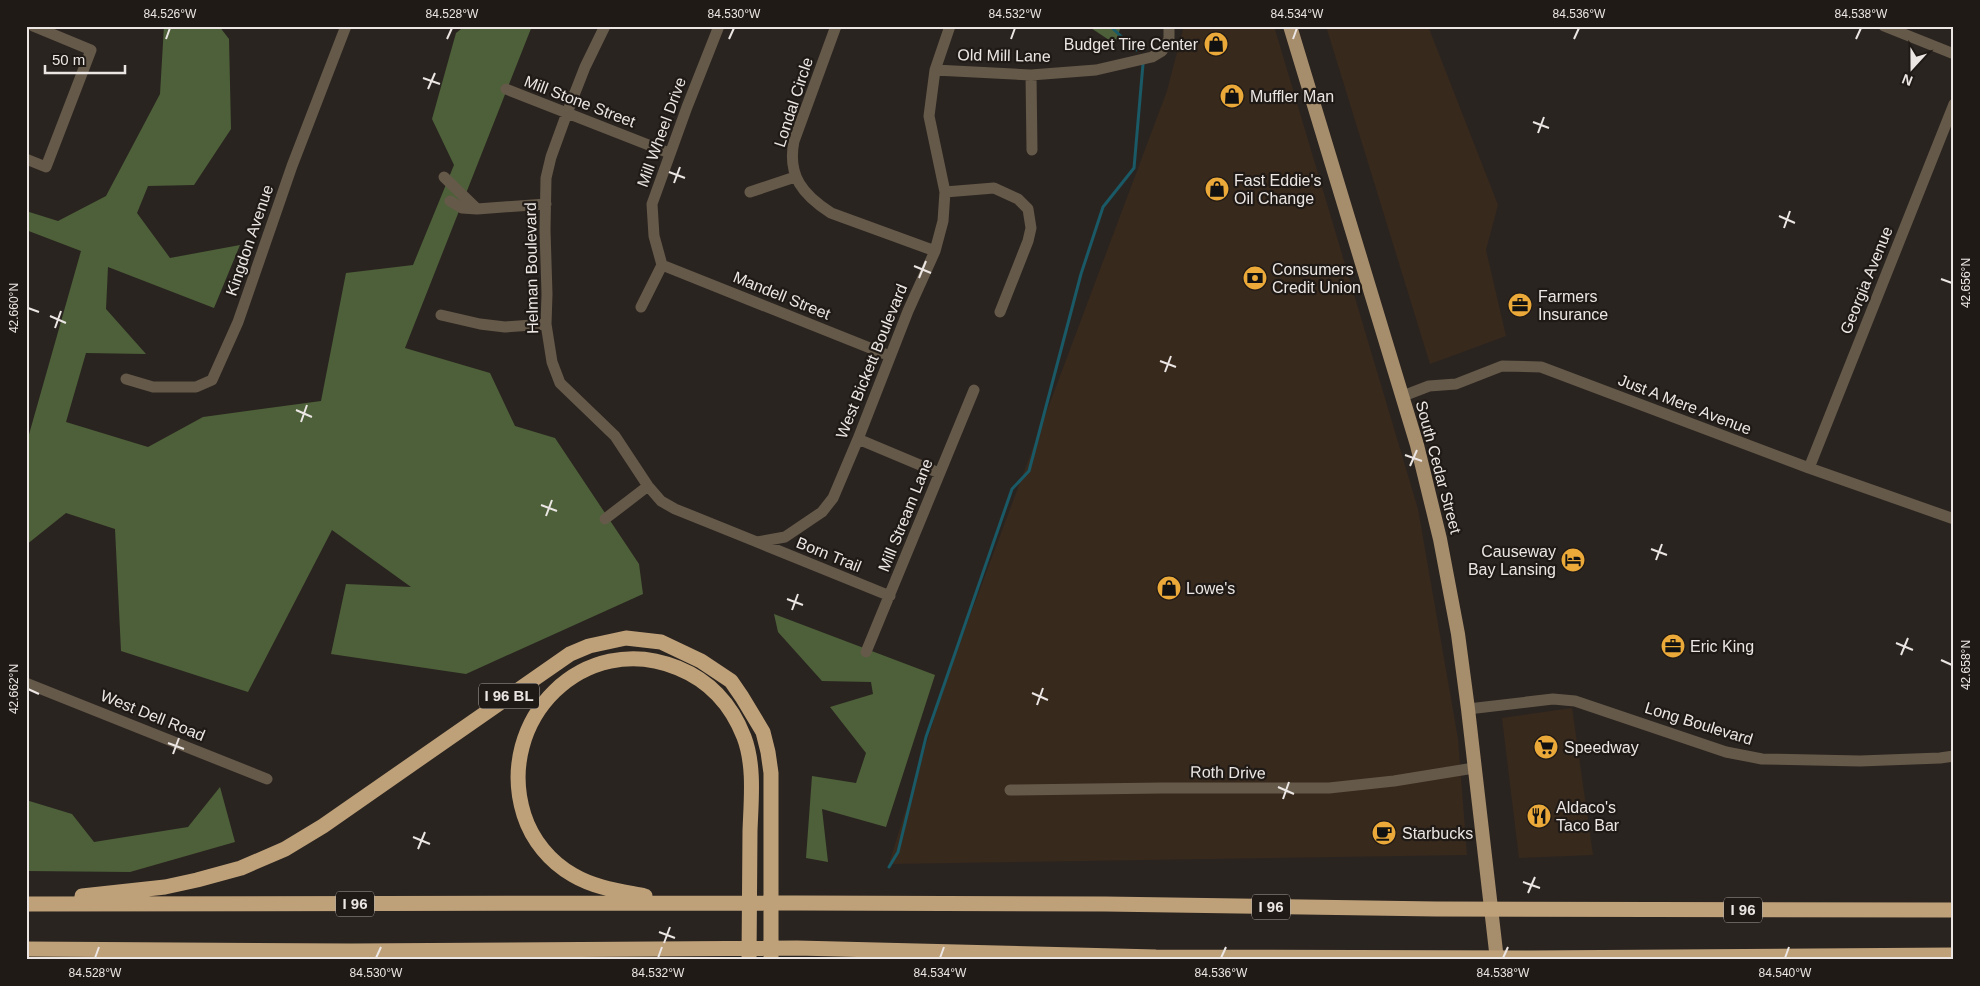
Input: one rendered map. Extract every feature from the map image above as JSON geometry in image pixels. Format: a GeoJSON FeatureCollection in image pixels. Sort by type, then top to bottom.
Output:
{"type":"FeatureCollection","features":[{"type":"Feature","properties":{"kind":"highway","name":"I 96 BL"},"geometry":{"type":"LineString","coordinates":[[26,903],[180,884],[229,872],[272,855],[323,826],[570,654],[598,644],[626,638],[661,642],[682,650],[731,681],[763,732],[768,752],[772,802],[771,960]]}},
{"type":"Feature","properties":{"kind":"highway","name":"I 96 BL"},"geometry":{"type":"LineString","coordinates":[[683,903],[613,890],[573,876],[546,853],[534,837],[525,819],[519,796],[517,774],[520,749],[525,734],[536,713],[552,694],[566,681],[589,668],[609,662],[632,659],[672,666],[705,683],[723,700],[734,717],[745,739],[750,769],[749,960]]}},
{"type":"Feature","properties":{"kind":"highway","name":"I 96"},"geometry":{"type":"LineString","coordinates":[[26,903],[1096,904],[1533,910],[1954,910]]}},
{"type":"Feature","properties":{"kind":"highway"},"geometry":{"type":"LineString","coordinates":[[26,949],[352,951],[797,948],[1150,959],[1954,955]]}},
{"type":"Feature","properties":{"kind":"highway"},"geometry":{"type":"LineString","coordinates":[[121,950],[288,960]]}},
{"type":"Feature","properties":{"kind":"main road","name":"South Cedar Street"},"geometry":{"type":"LineString","coordinates":[[1290,26],[1403,396],[1427,482],[1442,546],[1458,634],[1468,709],[1497,960]]}},
{"type":"Feature","properties":{"kind":"street"},"geometry":{"type":"LineString","coordinates":[[26,159],[46,167],[91,50],[33,26]]}},
{"type":"Feature","properties":{"kind":"street","name":"Kingdon Avenue"},"geometry":{"type":"LineString","coordinates":[[126,379],[153,387],[196,387],[212,380],[238,322],[292,166],[346,26]]}},
{"type":"Feature","properties":{"kind":"street","name":"Helman Boulevard"},"geometry":{"type":"LineString","coordinates":[[605,26],[585,67],[567,113],[551,157],[546,178],[544,230],[547,294],[546,324],[552,362],[560,383],[615,436],[648,486]]}},
{"type":"Feature","properties":{"kind":"street","name":"Mill Wheel Drive"},"geometry":{"type":"LineString","coordinates":[[662,265],[654,236],[652,204],[669,153],[719,26]]}},
{"type":"Feature","properties":{"kind":"street","name":"Londal Circle"},"geometry":{"type":"LineString","coordinates":[[795,177],[791,156],[794,141],[836,26]]}},
{"type":"Feature","properties":{"kind":"street","name":"West Bickett Boulevard"},"geometry":{"type":"LineString","coordinates":[[757,542],[785,536],[822,512],[833,498],[890,356],[935,251],[943,220],[945,192],[929,116],[935,70],[950,26]]}},
{"type":"Feature","properties":{"kind":"street","name":"Old Mill Lane"},"geometry":{"type":"LineString","coordinates":[[935,70],[1031,75],[1096,70],[1152,57],[1162,50],[1169,39],[1169,26]]}},
{"type":"Feature","properties":{"kind":"street"},"geometry":{"type":"LineString","coordinates":[[1884,26],[1954,54]]}},
{"type":"Feature","properties":{"kind":"street"},"geometry":{"type":"LineString","coordinates":[[1031,75],[1032,150]]}},
{"type":"Feature","properties":{"kind":"street","name":"Mill Stone Street"},"geometry":{"type":"LineString","coordinates":[[506,89],[669,153]]}},
{"type":"Feature","properties":{"kind":"street","name":"Georgia Avenue"},"geometry":{"type":"LineString","coordinates":[[1809,468],[1954,104]]}},
{"type":"Feature","properties":{"kind":"street"},"geometry":{"type":"LineString","coordinates":[[444,177],[478,209]]}},
{"type":"Feature","properties":{"kind":"street"},"geometry":{"type":"LineString","coordinates":[[750,192],[795,177],[814,200],[831,213],[935,251]]}},
{"type":"Feature","properties":{"kind":"street"},"geometry":{"type":"LineString","coordinates":[[945,192],[994,188],[1018,199],[1028,209],[1031,228],[1028,241],[1000,312]]}},
{"type":"Feature","properties":{"kind":"street"},"geometry":{"type":"LineString","coordinates":[[450,202],[462,208],[478,209],[546,204]]}},
{"type":"Feature","properties":{"kind":"street"},"geometry":{"type":"LineString","coordinates":[[641,307],[662,265]]}},
{"type":"Feature","properties":{"kind":"street","name":"Mandell Street"},"geometry":{"type":"LineString","coordinates":[[662,265],[890,356]]}},
{"type":"Feature","properties":{"kind":"street"},"geometry":{"type":"LineString","coordinates":[[441,315],[480,324],[505,327],[546,324]]}},
{"type":"Feature","properties":{"kind":"street","name":"Just A Mere Avenue"},"geometry":{"type":"LineString","coordinates":[[1403,396],[1429,386],[1456,384],[1502,366],[1541,367],[1809,468],[1954,519]]}},
{"type":"Feature","properties":{"kind":"street","name":"Mill Stream Lane"},"geometry":{"type":"LineString","coordinates":[[866,652],[974,390]]}},
{"type":"Feature","properties":{"kind":"street"},"geometry":{"type":"LineString","coordinates":[[858,439],[939,473]]}},
{"type":"Feature","properties":{"kind":"street"},"geometry":{"type":"LineString","coordinates":[[605,519],[648,486],[661,501],[675,509],[757,542]]}},
{"type":"Feature","properties":{"kind":"street","name":"Born Trail"},"geometry":{"type":"LineString","coordinates":[[757,542],[890,596]]}},
{"type":"Feature","properties":{"kind":"street","name":"West Dell Road"},"geometry":{"type":"LineString","coordinates":[[26,682],[267,779]]}},
{"type":"Feature","properties":{"kind":"street","name":"Long Boulevard"},"geometry":{"type":"LineString","coordinates":[[1468,709],[1553,699],[1574,701],[1726,752],[1762,759],[1860,761],[1954,756]]}},
{"type":"Feature","properties":{"kind":"street","name":"Roth Drive"},"geometry":{"type":"LineString","coordinates":[[1010,790],[1329,788],[1394,781],[1474,768]]}},
{"type":"Feature","properties":{"kind":"shaded area"},"geometry":{"type":"Polygon","coordinates":[[[1184,26],[1274,26],[1418,509],[1458,739],[1467,855],[889,864],[947,677],[1167,91],[1184,26]]]}},
{"type":"Feature","properties":{"kind":"shaded area"},"geometry":{"type":"Polygon","coordinates":[[[1326,26],[1428,26],[1498,205],[1486,250],[1506,336],[1430,364],[1326,26]]]}},
{"type":"Feature","properties":{"kind":"shaded area"},"geometry":{"type":"Polygon","coordinates":[[[1572,708],[1593,855],[1519,858],[1502,718],[1572,708]]]}},
{"type":"Feature","properties":{"kind":"green space"},"geometry":{"type":"Polygon","coordinates":[[[164,26],[219,26],[229,39],[231,129],[194,185],[148,186],[137,213],[170,258],[240,245],[214,308],[108,267],[106,309],[146,354],[86,353],[66,422],[148,447],[203,417],[321,401],[346,273],[413,265],[454,165],[432,119],[456,33],[465,26],[532,26],[405,348],[490,373],[515,426],[555,438],[639,564],[643,594],[466,674],[331,654],[346,584],[411,587],[332,530],[248,692],[121,651],[115,529],[66,513],[26,545],[26,445],[81,251],[26,230],[26,211],[58,221],[106,196],[160,94],[164,26]]]}},
{"type":"Feature","properties":{"kind":"green space"},"geometry":{"type":"Polygon","coordinates":[[[1088,26],[1121,26],[1115,44],[1088,26]]]}},
{"type":"Feature","properties":{"kind":"green space"},"geometry":{"type":"Polygon","coordinates":[[[774,614],[935,675],[886,827],[822,809],[828,862],[806,858],[812,776],[856,783],[866,753],[830,707],[873,694],[871,682],[822,681],[778,632],[774,614]]]}},
{"type":"Feature","properties":{"kind":"green space"},"geometry":{"type":"Polygon","coordinates":[[[220,787],[235,842],[130,872],[26,871],[26,800],[72,814],[94,842],[188,827],[220,787]]]}},
{"type":"Feature","properties":{"kind":"waterway"},"geometry":{"type":"LineString","coordinates":[[1110,26],[1136,50]]}},
{"type":"Feature","properties":{"kind":"waterway"},"geometry":{"type":"LineString","coordinates":[[889,867],[898,852],[926,737],[1012,489],[1029,471],[1081,274],[1103,207],[1134,168],[1143,64]]}},
{"type":"Feature","properties":{"kind":"place","name":"Budget Tire Center"},"geometry":{"type":"Point","coordinates":[1216,44]}},
{"type":"Feature","properties":{"kind":"place","name":"Muffler Man"},"geometry":{"type":"Point","coordinates":[1232,96]}},
{"type":"Feature","properties":{"kind":"place","name":"Fast Eddie's Oil Change"},"geometry":{"type":"Point","coordinates":[1217,189]}},
{"type":"Feature","properties":{"kind":"place","name":"Consumers Credit Union"},"geometry":{"type":"Point","coordinates":[1255,278]}},
{"type":"Feature","properties":{"kind":"place","name":"Farmers Insurance"},"geometry":{"type":"Point","coordinates":[1520,305]}},
{"type":"Feature","properties":{"kind":"place","name":"Causeway Bay Lansing"},"geometry":{"type":"Point","coordinates":[1573,560]}},
{"type":"Feature","properties":{"kind":"place","name":"Lowe's"},"geometry":{"type":"Point","coordinates":[1169,588]}},
{"type":"Feature","properties":{"kind":"place","name":"Eric King"},"geometry":{"type":"Point","coordinates":[1673,646]}},
{"type":"Feature","properties":{"kind":"place","name":"Speedway"},"geometry":{"type":"Point","coordinates":[1546,747]}},
{"type":"Feature","properties":{"kind":"place","name":"Aldaco's Taco Bar"},"geometry":{"type":"Point","coordinates":[1539,816]}},
{"type":"Feature","properties":{"kind":"place","name":"Starbucks"},"geometry":{"type":"Point","coordinates":[1384,833]}}]}
